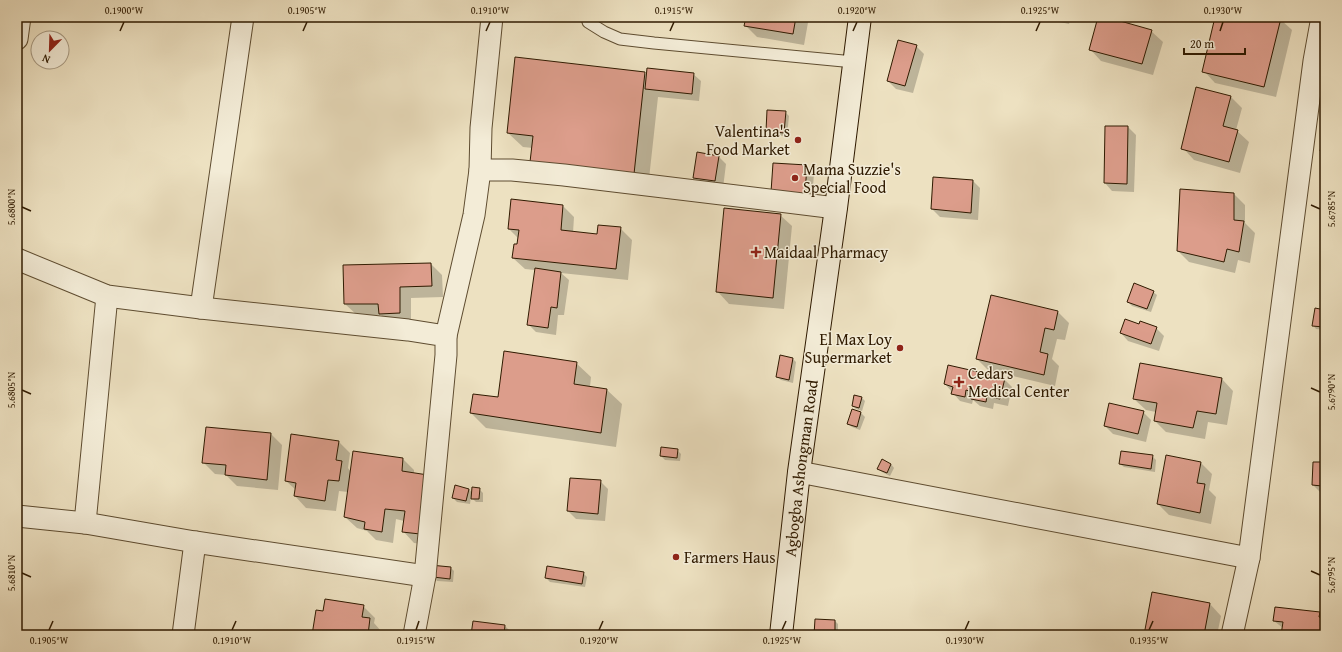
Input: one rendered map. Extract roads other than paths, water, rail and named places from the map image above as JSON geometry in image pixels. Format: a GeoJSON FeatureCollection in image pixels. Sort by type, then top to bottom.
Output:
{"type":"FeatureCollection","features":[{"type":"Feature","properties":{"kind":"street"},"geometry":{"type":"LineString","coordinates":[[17,39],[20,17]]}},
{"type":"Feature","properties":{"kind":"street"},"geometry":{"type":"LineString","coordinates":[[202,308],[243,17]]}},
{"type":"Feature","properties":{"kind":"street"},"geometry":{"type":"LineString","coordinates":[[414,635],[424,576],[446,355],[446,336],[474,215],[480,170],[481,128],[492,17]]}},
{"type":"Feature","properties":{"kind":"street","name":"Agbogba Ashongman Road"},"geometry":{"type":"LineString","coordinates":[[781,635],[799,472],[836,208],[860,17]]}},
{"type":"Feature","properties":{"kind":"street"},"geometry":{"type":"LineString","coordinates":[[1232,635],[1249,558],[1314,61],[1322,17]]}},
{"type":"Feature","properties":{"kind":"street"},"geometry":{"type":"LineString","coordinates":[[480,170],[512,170],[564,175],[836,208]]}},
{"type":"Feature","properties":{"kind":"street"},"geometry":{"type":"LineString","coordinates":[[17,259],[107,296],[202,308],[408,330],[446,336]]}},
{"type":"Feature","properties":{"kind":"street"},"geometry":{"type":"LineString","coordinates":[[85,523],[107,296]]}},
{"type":"Feature","properties":{"kind":"street"},"geometry":{"type":"LineString","coordinates":[[799,472],[1249,558]]}},
{"type":"Feature","properties":{"kind":"street"},"geometry":{"type":"LineString","coordinates":[[17,516],[85,523],[195,542],[424,576]]}},
{"type":"Feature","properties":{"kind":"street"},"geometry":{"type":"LineString","coordinates":[[183,635],[195,542]]}},
{"type":"Feature","properties":{"kind":"lane"},"geometry":{"type":"LineString","coordinates":[[587,17],[588,22],[604,32],[620,39],[854,62]]}},
{"type":"Feature","properties":{"kind":"place","name":"Valentina's Food Market"},"geometry":{"type":"Point","coordinates":[798,140]}},
{"type":"Feature","properties":{"kind":"place","name":"Mama Suzzie's Special Food"},"geometry":{"type":"Point","coordinates":[795,178]}},
{"type":"Feature","properties":{"kind":"place","name":"Maidaal Pharmacy"},"geometry":{"type":"Point","coordinates":[756,252]}},
{"type":"Feature","properties":{"kind":"place","name":"El Max Loy Supermarket"},"geometry":{"type":"Point","coordinates":[900,348]}},
{"type":"Feature","properties":{"kind":"place","name":"Cedars Medical Center"},"geometry":{"type":"Point","coordinates":[959,382]}},
{"type":"Feature","properties":{"kind":"place","name":"Farmers Haus"},"geometry":{"type":"Point","coordinates":[676,557]}}]}
